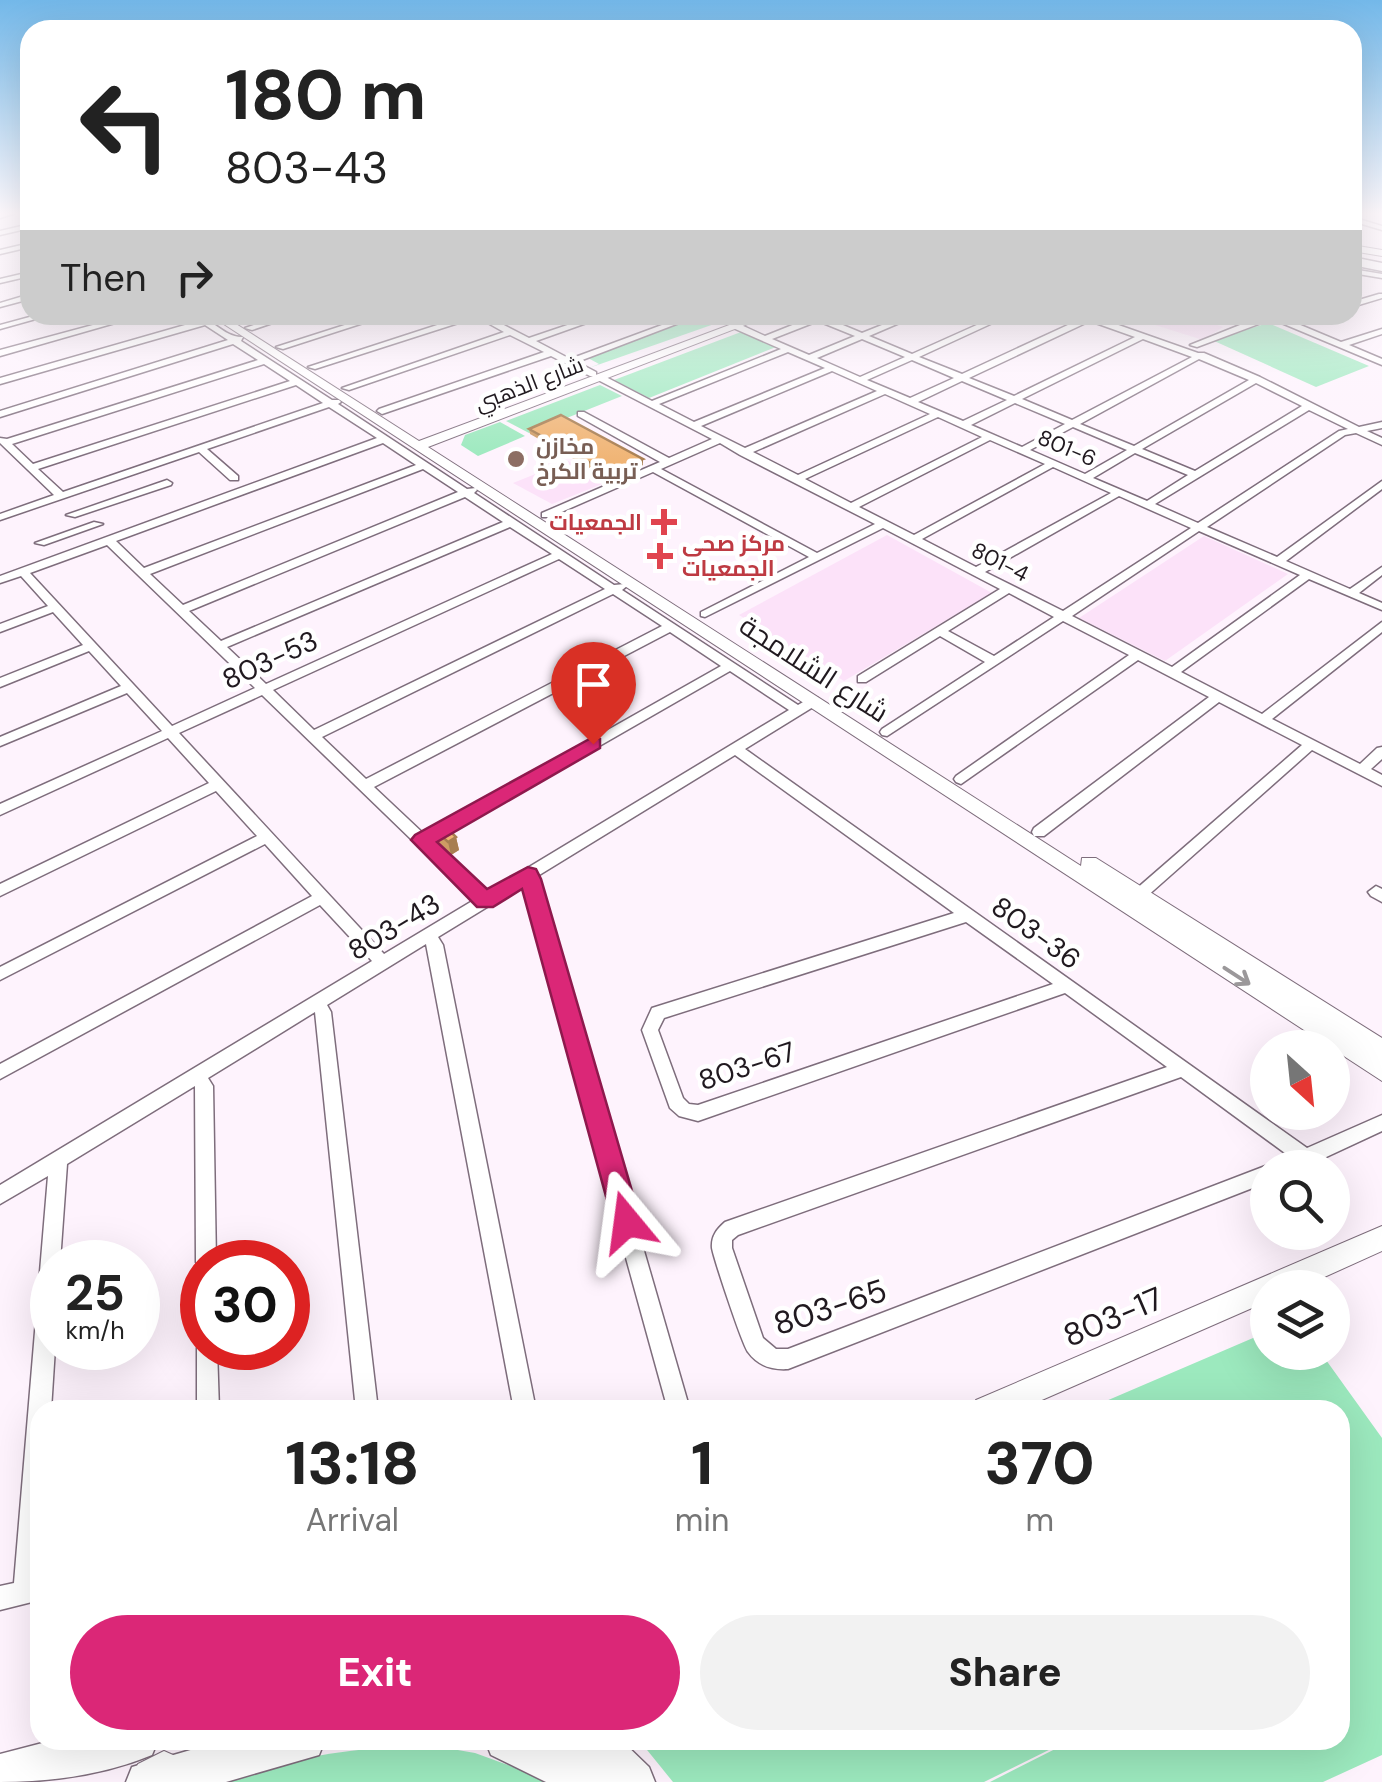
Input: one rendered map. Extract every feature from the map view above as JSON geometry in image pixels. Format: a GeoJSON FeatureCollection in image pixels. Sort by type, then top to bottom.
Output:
{"type":"FeatureCollection","features":[{"type":"Feature","properties":{"kind":"main road"},"geometry":{"type":"LineString","coordinates":[[0,1775],[151,1770],[253,1750]]}},
{"type":"Feature","properties":{"kind":"main road"},"geometry":{"type":"LineString","coordinates":[[527,1750],[574,1773],[582,1782]]}},
{"type":"Feature","properties":{"kind":"main road"},"geometry":{"type":"LineString","coordinates":[[600,1750],[634,1782]]}},
{"type":"Feature","properties":{"kind":"street"},"geometry":{"type":"LineString","coordinates":[[0,353],[102,325]]}},
{"type":"Feature","properties":{"kind":"street"},"geometry":{"type":"LineString","coordinates":[[0,381],[179,325]]}},
{"type":"Feature","properties":{"kind":"street","name":"شارع الشلامجة"},"geometry":{"type":"LineString","coordinates":[[222,325],[280,347],[312,367],[340,397],[382,411],[473,490],[1382,1071]]}},
{"type":"Feature","properties":{"kind":"street","name":"شارع الشلامجة"},"geometry":{"type":"LineString","coordinates":[[236,325],[244,335],[340,397],[451,455],[705,614],[1382,1050]]}},
{"type":"Feature","properties":{"kind":"street"},"geometry":{"type":"LineString","coordinates":[[0,414],[268,325]]}},
{"type":"Feature","properties":{"kind":"street"},"geometry":{"type":"LineString","coordinates":[[280,347],[352,325]]}},
{"type":"Feature","properties":{"kind":"street"},"geometry":{"type":"LineString","coordinates":[[312,367],[445,325]]}},
{"type":"Feature","properties":{"kind":"street","name":"801-4"},"geometry":{"type":"LineString","coordinates":[[497,325],[1382,782]]}},
{"type":"Feature","properties":{"kind":"street"},"geometry":{"type":"LineString","coordinates":[[529,342],[577,325]]}},
{"type":"Feature","properties":{"kind":"street"},"geometry":{"type":"LineString","coordinates":[[569,362],[669,325]]}},
{"type":"Feature","properties":{"kind":"street","name":"شارع الذهبي"},"geometry":{"type":"LineString","coordinates":[[421,442],[730,325]]}},
{"type":"Feature","properties":{"kind":"street","name":"801-6"},"geometry":{"type":"LineString","coordinates":[[735,325],[1382,607]]}},
{"type":"Feature","properties":{"kind":"street"},"geometry":{"type":"LineString","coordinates":[[764,338],[800,325]]}},
{"type":"Feature","properties":{"kind":"street"},"geometry":{"type":"LineString","coordinates":[[838,325],[1196,475]]}},
{"type":"Feature","properties":{"kind":"street"},"geometry":{"type":"LineString","coordinates":[[809,358],[889,325]]}},
{"type":"Feature","properties":{"kind":"street"},"geometry":{"type":"LineString","coordinates":[[860,380],[983,325]]}},
{"type":"Feature","properties":{"kind":"street"},"geometry":{"type":"LineString","coordinates":[[910,402],[1068,325]]}},
{"type":"Feature","properties":{"kind":"street"},"geometry":{"type":"LineString","coordinates":[[1112,325],[1143,336],[1194,345],[1334,405]]}},
{"type":"Feature","properties":{"kind":"street"},"geometry":{"type":"LineString","coordinates":[[1130,325],[1257,379],[1382,442]]}},
{"type":"Feature","properties":{"kind":"street"},"geometry":{"type":"LineString","coordinates":[[1194,345],[1247,325]]}},
{"type":"Feature","properties":{"kind":"street"},"geometry":{"type":"LineString","coordinates":[[1292,325],[1382,362]]}},
{"type":"Feature","properties":{"kind":"street"},"geometry":{"type":"LineString","coordinates":[[1340,344],[1382,331]]}},
{"type":"Feature","properties":{"kind":"street"},"geometry":{"type":"LineString","coordinates":[[0,517],[200,448],[511,332]]}},
{"type":"Feature","properties":{"kind":"street"},"geometry":{"type":"LineString","coordinates":[[244,335],[265,360],[298,382],[340,397],[384,439],[473,490],[560,554],[621,586],[670,626],[730,666],[806,706]]}},
{"type":"Feature","properties":{"kind":"street"},"geometry":{"type":"LineString","coordinates":[[963,425],[1143,336]]}},
{"type":"Feature","properties":{"kind":"street"},"geometry":{"type":"LineString","coordinates":[[650,404],[787,349]]}},
{"type":"Feature","properties":{"kind":"street"},"geometry":{"type":"LineString","coordinates":[[382,411],[551,353]]}},
{"type":"Feature","properties":{"kind":"street"},"geometry":{"type":"LineString","coordinates":[[1022,451],[1201,355]]}},
{"type":"Feature","properties":{"kind":"street"},"geometry":{"type":"LineString","coordinates":[[61,496],[3,440],[265,360]]}},
{"type":"Feature","properties":{"kind":"street"},"geometry":{"type":"LineString","coordinates":[[692,426],[832,368]]}},
{"type":"Feature","properties":{"kind":"street","name":"شارع الذهبي"},"geometry":{"type":"LineString","coordinates":[[421,442],[467,428],[597,376]]}},
{"type":"Feature","properties":{"kind":"street"},"geometry":{"type":"LineString","coordinates":[[1085,478],[1257,379]]}},
{"type":"Feature","properties":{"kind":"street"},"geometry":{"type":"LineString","coordinates":[[32,468],[298,382]]}},
{"type":"Feature","properties":{"kind":"street"},"geometry":{"type":"LineString","coordinates":[[744,452],[884,391]]}},
{"type":"Feature","properties":{"kind":"street"},"geometry":{"type":"LineString","coordinates":[[1147,505],[1310,405]]}},
{"type":"Feature","properties":{"kind":"street"},"geometry":{"type":"LineString","coordinates":[[581,414],[668,462]]}},
{"type":"Feature","properties":{"kind":"street"},"geometry":{"type":"LineString","coordinates":[[796,480],[937,414]]}},
{"type":"Feature","properties":{"kind":"street"},"geometry":{"type":"LineString","coordinates":[[887,732],[1342,433],[1382,424]]}},
{"type":"Feature","properties":{"kind":"street"},"geometry":{"type":"LineString","coordinates":[[451,455],[454,444],[467,428]]}},
{"type":"Feature","properties":{"kind":"street"},"geometry":{"type":"LineString","coordinates":[[850,507],[989,437]]}},
{"type":"Feature","properties":{"kind":"street"},"geometry":{"type":"LineString","coordinates":[[0,580],[384,439]]}},
{"type":"Feature","properties":{"kind":"street"},"geometry":{"type":"LineString","coordinates":[[546,515],[719,440]]}},
{"type":"Feature","properties":{"kind":"street"},"geometry":{"type":"LineString","coordinates":[[200,448],[234,478]]}},
{"type":"Feature","properties":{"kind":"street"},"geometry":{"type":"LineString","coordinates":[[913,540],[1052,464]]}},
{"type":"Feature","properties":{"kind":"street"},"geometry":{"type":"LineString","coordinates":[[142,573],[424,465]]}},
{"type":"Feature","properties":{"kind":"street"},"geometry":{"type":"LineString","coordinates":[[653,468],[817,557]]}},
{"type":"Feature","properties":{"kind":"street"},"geometry":{"type":"LineString","coordinates":[[71,515],[167,483]]}},
{"type":"Feature","properties":{"kind":"street"},"geometry":{"type":"LineString","coordinates":[[1278,562],[1382,484]]}},
{"type":"Feature","properties":{"kind":"street"},"geometry":{"type":"LineString","coordinates":[[181,610],[473,490]]}},
{"type":"Feature","properties":{"kind":"street"},"geometry":{"type":"LineString","coordinates":[[976,572],[1118,492]]}},
{"type":"Feature","properties":{"kind":"street"},"geometry":{"type":"LineString","coordinates":[[85,510],[142,573],[485,901]]}},
{"type":"Feature","properties":{"kind":"street"},"geometry":{"type":"LineString","coordinates":[[219,646],[512,522]]}},
{"type":"Feature","properties":{"kind":"street"},"geometry":{"type":"LineString","coordinates":[[40,543],[98,524]]}},
{"type":"Feature","properties":{"kind":"street"},"geometry":{"type":"LineString","coordinates":[[705,614],[882,524]]}},
{"type":"Feature","properties":{"kind":"street","name":"803-53"},"geometry":{"type":"LineString","coordinates":[[0,810],[560,554]]}},
{"type":"Feature","properties":{"kind":"street"},"geometry":{"type":"LineString","coordinates":[[1351,594],[1382,570]]}},
{"type":"Feature","properties":{"kind":"street"},"geometry":{"type":"LineString","coordinates":[[22,572],[383,963]]}},
{"type":"Feature","properties":{"kind":"street"},"geometry":{"type":"LineString","coordinates":[[1172,673],[1308,575]]}},
{"type":"Feature","properties":{"kind":"street"},"geometry":{"type":"LineString","coordinates":[[313,736],[621,586]]}},
{"type":"Feature","properties":{"kind":"street"},"geometry":{"type":"LineString","coordinates":[[862,680],[1008,589]]}},
{"type":"Feature","properties":{"kind":"street"},"geometry":{"type":"LineString","coordinates":[[0,628],[55,607]]}},
{"type":"Feature","properties":{"kind":"street"},"geometry":{"type":"LineString","coordinates":[[365,786],[670,626]]}},
{"type":"Feature","properties":{"kind":"street"},"geometry":{"type":"LineString","coordinates":[[1262,720],[1382,626]]}},
{"type":"Feature","properties":{"kind":"street"},"geometry":{"type":"LineString","coordinates":[[940,631],[993,661]]}},
{"type":"Feature","properties":{"kind":"street"},"geometry":{"type":"LineString","coordinates":[[0,682],[91,646]]}},
{"type":"Feature","properties":{"kind":"street"},"geometry":{"type":"LineString","coordinates":[[961,779],[1138,656]]}},
{"type":"Feature","properties":{"kind":"street"},"geometry":{"type":"LineString","coordinates":[[422,840],[730,666]]}},
{"type":"Feature","properties":{"kind":"street"},"geometry":{"type":"LineString","coordinates":[[0,742],[129,687]]}},
{"type":"Feature","properties":{"kind":"street"},"geometry":{"type":"LineString","coordinates":[[1039,832],[1216,698]]}},
{"type":"Feature","properties":{"kind":"street","name":"803-43"},"geometry":{"type":"LineString","coordinates":[[0,1195],[806,706]]}},
{"type":"Feature","properties":{"kind":"street"},"geometry":{"type":"LineString","coordinates":[[1140,894],[1310,744]]}},
{"type":"Feature","properties":{"kind":"street","name":"803-36"},"geometry":{"type":"LineString","coordinates":[[736,749],[1296,1150]]}},
{"type":"Feature","properties":{"kind":"street"},"geometry":{"type":"LineString","coordinates":[[1361,771],[1382,751]]}},
{"type":"Feature","properties":{"kind":"street"},"geometry":{"type":"LineString","coordinates":[[0,890],[218,784]]}},
{"type":"Feature","properties":{"kind":"street"},"geometry":{"type":"LineString","coordinates":[[0,974],[267,837]]}},
{"type":"Feature","properties":{"kind":"street"},"geometry":{"type":"LineString","coordinates":[[528,875],[676,1400]]}},
{"type":"Feature","properties":{"kind":"street"},"geometry":{"type":"LineString","coordinates":[[0,1072],[322,896]]}},
{"type":"Feature","properties":{"kind":"street","name":"803-67"},"geometry":{"type":"LineString","coordinates":[[968,915],[658,1013],[650,1030],[676,1102],[685,1111],[698,1112],[1068,986]]}},
{"type":"Feature","properties":{"kind":"street"},"geometry":{"type":"LineString","coordinates":[[429,935],[435,945],[523,1400]]}},
{"type":"Feature","properties":{"kind":"street"},"geometry":{"type":"LineString","coordinates":[[318,1002],[323,1012],[366,1400]]}},
{"type":"Feature","properties":{"kind":"street","name":"803-65"},"geometry":{"type":"LineString","coordinates":[[1184,1070],[732,1228],[723,1236],[722,1248],[755,1345],[772,1360],[788,1359],[1250,1180]]}},
{"type":"Feature","properties":{"kind":"street"},"geometry":{"type":"LineString","coordinates":[[198,1075],[204,1086],[206,1240]]}},
{"type":"Feature","properties":{"kind":"street"},"geometry":{"type":"LineString","coordinates":[[1324,1150],[1382,1123]]}},
{"type":"Feature","properties":{"kind":"street"},"geometry":{"type":"LineString","coordinates":[[41,1400],[58,1160]]}},
{"type":"Feature","properties":{"kind":"street","name":"803-17"},"geometry":{"type":"LineString","coordinates":[[1309,1270],[1382,1238]]}},
{"type":"Feature","properties":{"kind":"street","name":"803-17"},"geometry":{"type":"LineString","coordinates":[[1009,1400],[1250,1296]]}},
{"type":"Feature","properties":{"kind":"street"},"geometry":{"type":"LineString","coordinates":[[207,1370],[208,1400]]}},
{"type":"Feature","properties":{"kind":"street"},"geometry":{"type":"LineString","coordinates":[[0,1598],[30,1591]]}},
{"type":"Feature","properties":{"kind":"shaded area"},"geometry":{"type":"Polygon","coordinates":[[[1155,325],[1223,327],[1203,340],[1155,325]]]}},
{"type":"Feature","properties":{"kind":"shaded area"},"geometry":{"type":"Polygon","coordinates":[[[568,461],[607,482],[552,504],[513,483],[568,461]]]}},
{"type":"Feature","properties":{"kind":"shaded area"},"geometry":{"type":"Polygon","coordinates":[[[887,535],[992,593],[844,681],[739,615],[887,535]]]}},
{"type":"Feature","properties":{"kind":"shaded area"},"geometry":{"type":"Polygon","coordinates":[[[1204,536],[1288,574],[1165,661],[1079,618],[1204,536]]]}},
{"type":"Feature","properties":{"kind":"green space"},"geometry":{"type":"Polygon","coordinates":[[[677,325],[711,325],[589,368],[599,364],[588,358],[677,325]]]}},
{"type":"Feature","properties":{"kind":"green space"},"geometry":{"type":"Polygon","coordinates":[[[1273,325],[1369,366],[1316,387],[1212,340],[1273,325]]]}},
{"type":"Feature","properties":{"kind":"green space"},"geometry":{"type":"Polygon","coordinates":[[[741,332],[776,347],[649,398],[614,380],[741,332]]]}},
{"type":"Feature","properties":{"kind":"green space"},"geometry":{"type":"Polygon","coordinates":[[[600,385],[622,396],[529,433],[506,421],[600,385]]]}},
{"type":"Feature","properties":{"kind":"green space"},"geometry":{"type":"Polygon","coordinates":[[[500,422],[525,436],[478,456],[461,445],[465,435],[500,422]]]}},
{"type":"Feature","properties":{"kind":"green space"},"geometry":{"type":"Polygon","coordinates":[[[1250,1339],[1250,1370],[1333,1370],[1382,1438],[1382,1755],[1323,1782],[990,1782],[1053,1750],[1350,1750],[1350,1400],[1108,1400],[1250,1339]]]}},
{"type":"Feature","properties":{"kind":"green space"},"geometry":{"type":"Polygon","coordinates":[[[458,1750],[554,1782],[230,1782],[278,1765],[353,1751],[458,1750]]]}},
{"type":"Feature","properties":{"kind":"green space"},"geometry":{"type":"Polygon","coordinates":[[[647,1750],[1049,1750],[984,1782],[673,1782],[647,1750]]]}},
{"type":"Feature","properties":{"kind":"building"},"geometry":{"type":"Polygon","coordinates":[[[561,415],[643,459],[607,472],[529,429],[561,415]]]}},
{"type":"Feature","properties":{"kind":"building"},"geometry":{"type":"Polygon","coordinates":[[[444,825],[456,837],[448,842],[435,830],[444,825]]]}},
{"type":"Feature","properties":{"kind":"place","name":"مخازن تربية الكرخ"},"geometry":{"type":"Point","coordinates":[516,459]}},
{"type":"Feature","properties":{"kind":"place","name":"الجمعيات"},"geometry":{"type":"Point","coordinates":[664,522]}},
{"type":"Feature","properties":{"kind":"place","name":"مركز صحي الجمعيات"},"geometry":{"type":"Point","coordinates":[660,556]}},
{"type":"Feature","properties":{"kind":"route"},"geometry":{"type":"LineString","coordinates":[[593,744],[422,840],[485,901],[528,875],[627,1222]]}}]}
